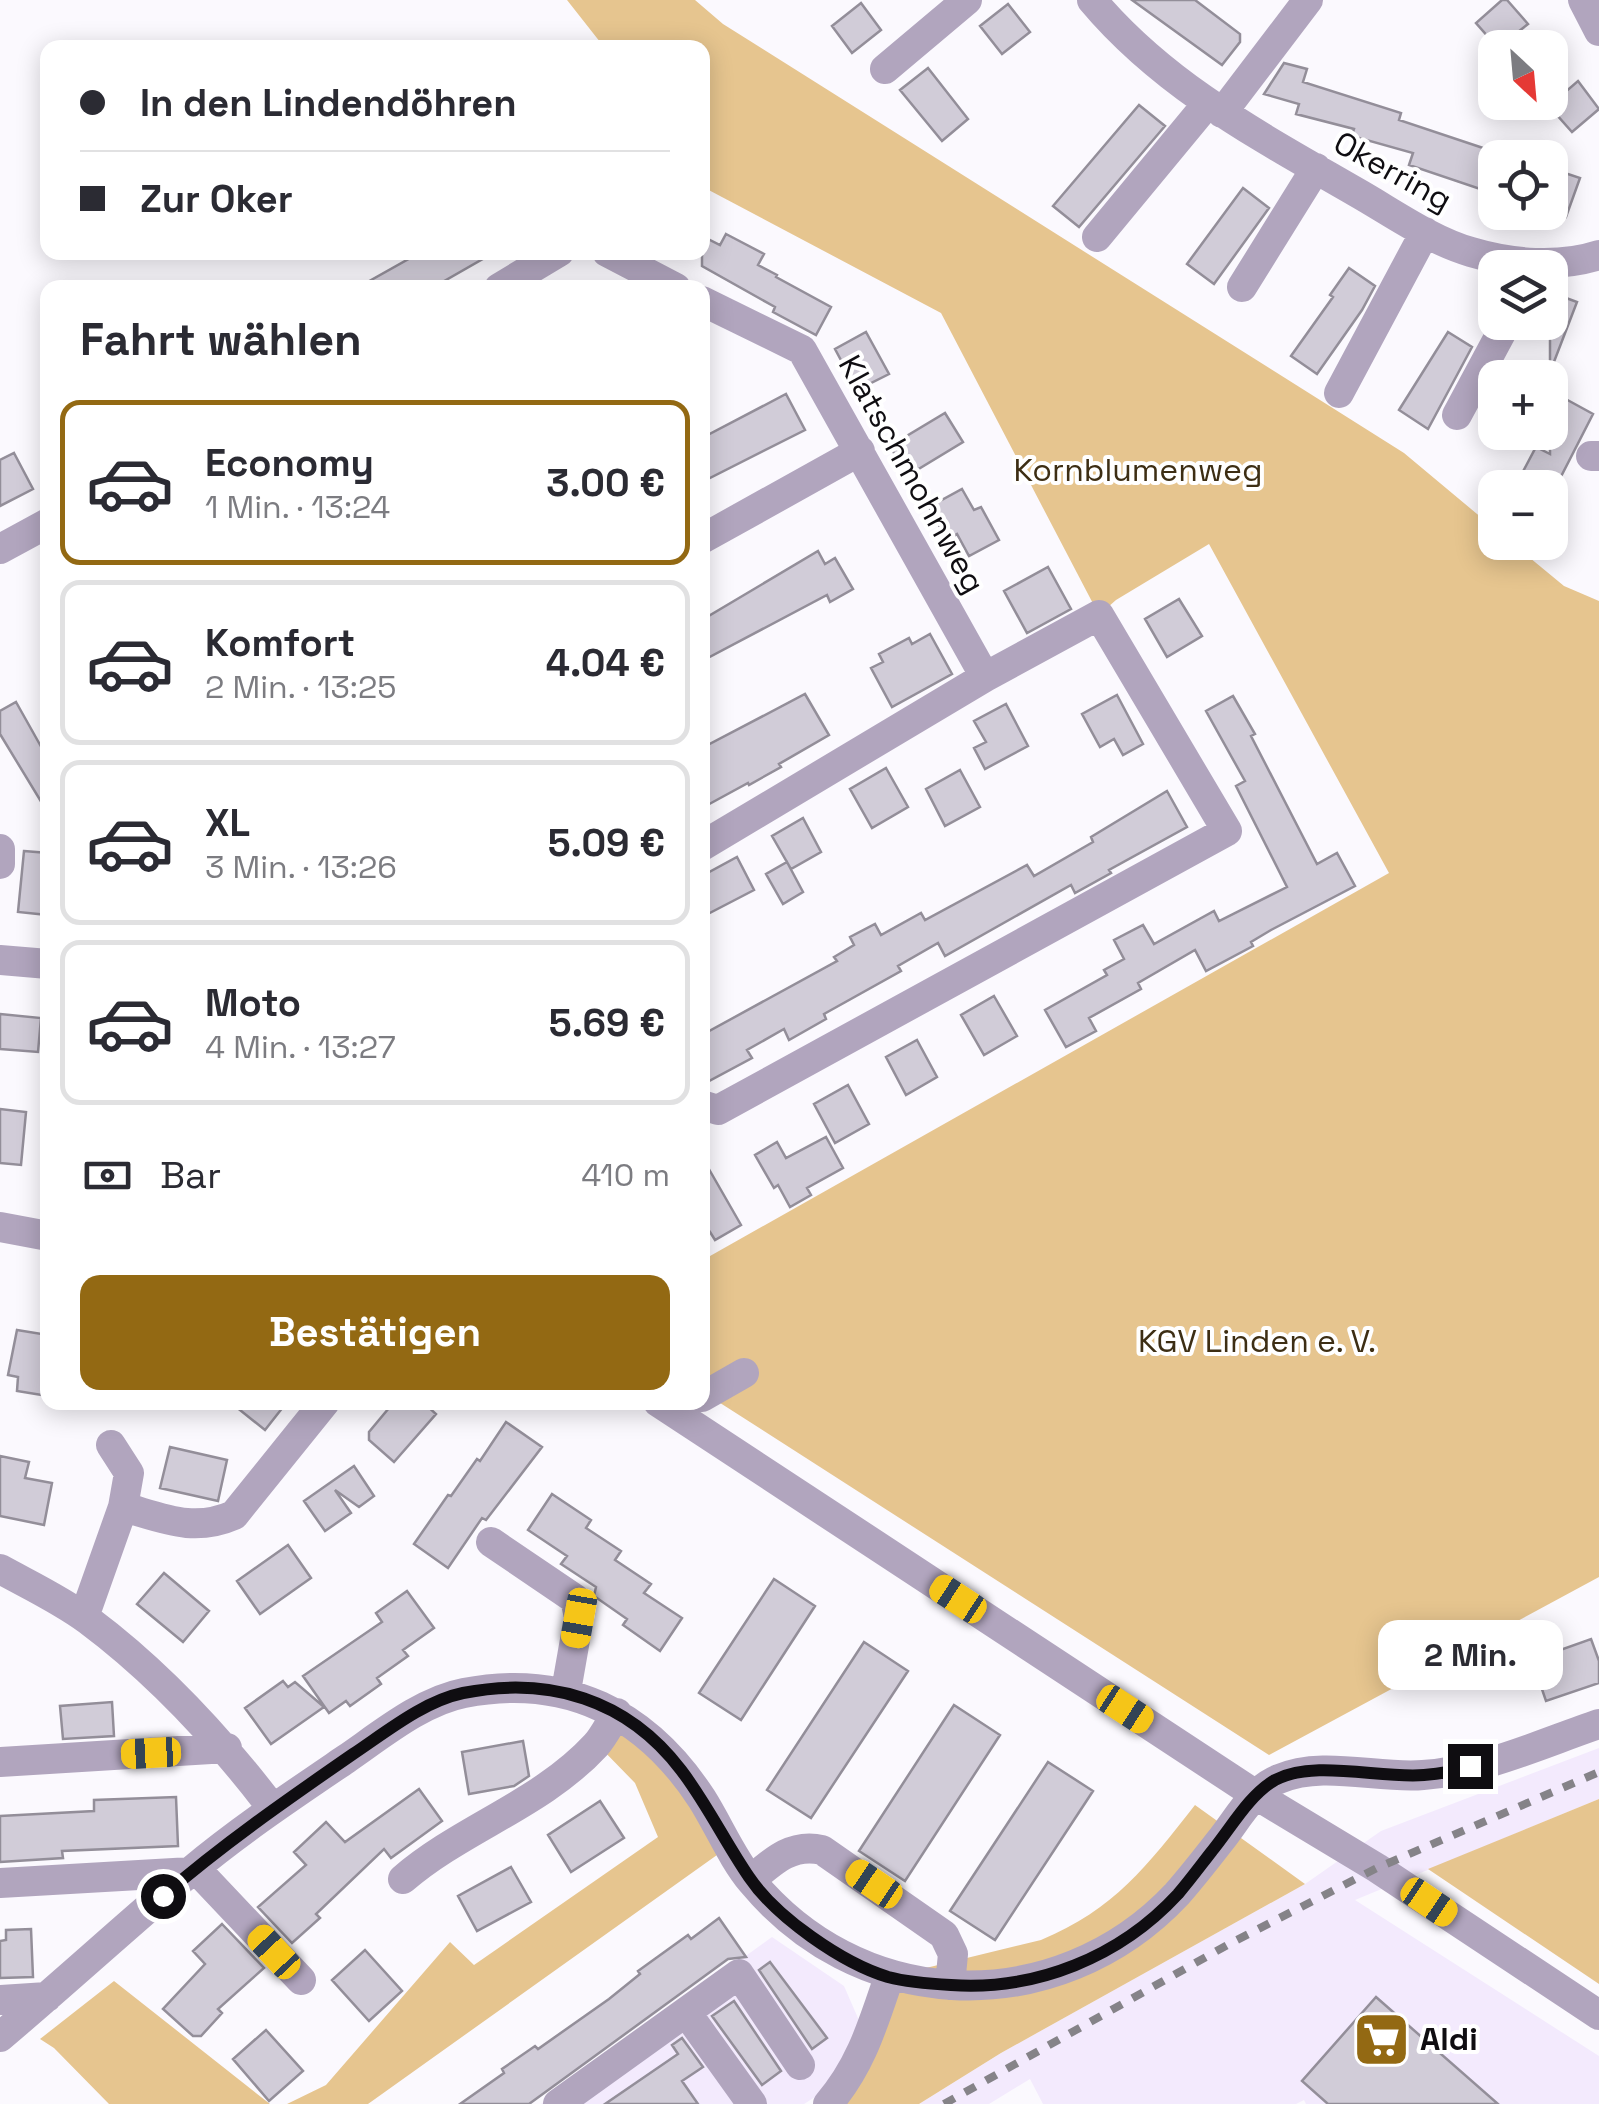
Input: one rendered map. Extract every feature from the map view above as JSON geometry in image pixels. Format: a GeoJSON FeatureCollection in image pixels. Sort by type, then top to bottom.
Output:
{"type":"FeatureCollection","features":[{"type":"Feature","properties":{"kind":"street"},"geometry":{"type":"LineString","coordinates":[[885,68],[967,0]]}},
{"type":"Feature","properties":{"kind":"street","name":"Okerring"},"geometry":{"type":"LineString","coordinates":[[1092,0],[1130,41],[1214,109],[1425,232],[1478,254]]}},
{"type":"Feature","properties":{"kind":"street"},"geometry":{"type":"LineString","coordinates":[[1097,236],[1308,0]]}},
{"type":"Feature","properties":{"kind":"street"},"geometry":{"type":"LineString","coordinates":[[1583,0],[1599,31]]}},
{"type":"Feature","properties":{"kind":"street"},"geometry":{"type":"LineString","coordinates":[[1242,286],[1316,168]]}},
{"type":"Feature","properties":{"kind":"street"},"geometry":{"type":"LineString","coordinates":[[1339,393],[1425,232]]}},
{"type":"Feature","properties":{"kind":"street","name":"Okerring"},"geometry":{"type":"LineString","coordinates":[[1568,261],[1599,255]]}},
{"type":"Feature","properties":{"kind":"street"},"geometry":{"type":"LineString","coordinates":[[512,280],[546,260]]}},
{"type":"Feature","properties":{"kind":"street"},"geometry":{"type":"LineString","coordinates":[[622,260],[661,280]]}},
{"type":"Feature","properties":{"kind":"street","name":"Klatschmohnweg"},"geometry":{"type":"LineString","coordinates":[[710,305],[802,350],[985,678]]}},
{"type":"Feature","properties":{"kind":"street"},"geometry":{"type":"LineString","coordinates":[[1458,415],[1498,340]]}},
{"type":"Feature","properties":{"kind":"street"},"geometry":{"type":"LineString","coordinates":[[710,534],[860,450]]}},
{"type":"Feature","properties":{"kind":"street"},"geometry":{"type":"LineString","coordinates":[[0,548],[40,526]]}},
{"type":"Feature","properties":{"kind":"street"},"geometry":{"type":"LineString","coordinates":[[710,841],[1099,615],[1227,831],[718,1110],[710,1108]]}},
{"type":"Feature","properties":{"kind":"street"},"geometry":{"type":"LineString","coordinates":[[0,849],[0,864]]}},
{"type":"Feature","properties":{"kind":"street"},"geometry":{"type":"LineString","coordinates":[[0,960],[40,963]]}},
{"type":"Feature","properties":{"kind":"street"},"geometry":{"type":"LineString","coordinates":[[0,1227],[40,1234]]}},
{"type":"Feature","properties":{"kind":"street"},"geometry":{"type":"LineString","coordinates":[[710,1391],[744,1373]]}},
{"type":"Feature","properties":{"kind":"street"},"geometry":{"type":"LineString","coordinates":[[122,1506],[192,1526],[215,1524],[234,1515],[319,1410]]}},
{"type":"Feature","properties":{"kind":"street"},"geometry":{"type":"LineString","coordinates":[[692,1410],[1256,1795],[1377,1868],[1599,2015]]}},
{"type":"Feature","properties":{"kind":"street"},"geometry":{"type":"LineString","coordinates":[[84,1618],[122,1506],[129,1473],[111,1445]]}},
{"type":"Feature","properties":{"kind":"street"},"geometry":{"type":"LineString","coordinates":[[491,1542],[575,1599],[579,1618],[566,1691]]}},
{"type":"Feature","properties":{"kind":"street"},"geometry":{"type":"LineString","coordinates":[[5,1582],[84,1618],[135,1658],[227,1748],[273,1809]]}},
{"type":"Feature","properties":{"kind":"street"},"geometry":{"type":"LineString","coordinates":[[0,2037],[193,1870],[273,1809],[390,1729],[460,1694],[520,1687],[566,1691],[617,1712],[678,1766],[751,1880],[796,1924],[835,1952],[888,1977],[950,1985],[992,1986],[1031,1980],[1112,1948],[1177,1895],[1256,1795],[1277,1779],[1302,1773],[1422,1776],[1463,1768],[1599,1724]]}},
{"type":"Feature","properties":{"kind":"street"},"geometry":{"type":"LineString","coordinates":[[404,1879],[425,1861],[524,1802],[569,1770],[598,1744],[617,1712]]}},
{"type":"Feature","properties":{"kind":"street"},"geometry":{"type":"LineString","coordinates":[[0,1762],[227,1748]]}},
{"type":"Feature","properties":{"kind":"street"},"geometry":{"type":"LineString","coordinates":[[751,1880],[779,1856],[805,1846],[822,1850],[944,1934],[953,1954],[950,1985]]}},
{"type":"Feature","properties":{"kind":"street"},"geometry":{"type":"LineString","coordinates":[[0,1883],[193,1870],[301,1980]]}},
{"type":"Feature","properties":{"kind":"street"},"geometry":{"type":"LineString","coordinates":[[558,2104],[739,1974],[800,2065]]}},
{"type":"Feature","properties":{"kind":"street"},"geometry":{"type":"LineString","coordinates":[[828,2104],[864,2052],[888,1977]]}},
{"type":"Feature","properties":{"kind":"street"},"geometry":{"type":"LineString","coordinates":[[0,2000],[48,1998]]}},
{"type":"Feature","properties":{"kind":"street"},"geometry":{"type":"LineString","coordinates":[[686,2012],[752,2104]]}},
{"type":"Feature","properties":{"kind":"shaded area"},"geometry":{"type":"Polygon","coordinates":[[[1599,1748],[1599,1799],[1355,1900],[1599,2056],[1599,2104],[1306,2104],[1304,2100],[1296,2104],[1043,2104],[1030,2079],[989,2104],[919,2104],[1001,2053],[1305,1884],[1381,1831],[1599,1748]]]}},
{"type":"Feature","properties":{"kind":"shaded area"},"geometry":{"type":"Polygon","coordinates":[[[772,1937],[844,1986],[861,2025],[823,2092],[804,2104],[541,2104],[772,1937]]]}},
{"type":"Feature","properties":{"kind":"green space","name":"KGV Linden e. V."},"geometry":{"type":"Polygon","coordinates":[[[567,0],[695,0],[723,24],[1404,453],[1478,515],[1478,560],[1533,560],[1564,586],[1599,601],[1599,1577],[1269,1755],[710,1396],[710,1256],[1389,873],[1209,544],[1116,600],[1099,615],[941,313],[710,191],[710,40],[598,40],[567,0]]]}},
{"type":"Feature","properties":{"kind":"green space"},"geometry":{"type":"Polygon","coordinates":[[[617,1713],[683,1791],[717,1855],[368,2104],[287,2104],[326,2085],[450,1942],[474,1965],[658,1837],[635,1783],[597,1744],[617,1713]]]}},
{"type":"Feature","properties":{"kind":"green space"},"geometry":{"type":"Polygon","coordinates":[[[1599,1799],[1599,1984],[1428,1869],[1599,1799]]]}},
{"type":"Feature","properties":{"kind":"green space"},"geometry":{"type":"Polygon","coordinates":[[[1195,1805],[1305,1884],[1001,2053],[919,2104],[828,2104],[889,1977],[1041,1940],[1067,1928],[1128,1884],[1195,1805]]]}},
{"type":"Feature","properties":{"kind":"green space"},"geometry":{"type":"Polygon","coordinates":[[[114,1981],[270,2104],[109,2104],[54,2048],[40,2039],[114,1981]]]}},
{"type":"Feature","properties":{"kind":"building"},"geometry":{"type":"Polygon","coordinates":[[[1132,0],[1195,0],[1240,34],[1240,42],[1222,65],[1132,0]]]}},
{"type":"Feature","properties":{"kind":"building"},"geometry":{"type":"Polygon","coordinates":[[[1507,0],[1528,24],[1520,30],[1482,30],[1476,23],[1507,0]]]}},
{"type":"Feature","properties":{"kind":"building"},"geometry":{"type":"Polygon","coordinates":[[[861,3],[881,30],[852,53],[832,26],[861,3]]]}},
{"type":"Feature","properties":{"kind":"building"},"geometry":{"type":"Polygon","coordinates":[[[1008,4],[1030,32],[1002,54],[980,26],[1008,4]]]}},
{"type":"Feature","properties":{"kind":"building"},"geometry":{"type":"Polygon","coordinates":[[[1284,63],[1307,69],[1303,82],[1401,113],[1399,120],[1478,146],[1478,188],[1409,165],[1413,153],[1352,136],[1354,129],[1296,114],[1299,104],[1264,94],[1284,63]]]}},
{"type":"Feature","properties":{"kind":"building"},"geometry":{"type":"Polygon","coordinates":[[[928,68],[968,119],[942,141],[900,90],[928,68]]]}},
{"type":"Feature","properties":{"kind":"building"},"geometry":{"type":"Polygon","coordinates":[[[1578,81],[1599,109],[1572,132],[1561,120],[1568,120],[1568,90],[1578,81]]]}},
{"type":"Feature","properties":{"kind":"building"},"geometry":{"type":"Polygon","coordinates":[[[1139,105],[1165,126],[1079,227],[1053,206],[1139,105]]]}},
{"type":"Feature","properties":{"kind":"building"},"geometry":{"type":"Polygon","coordinates":[[[1568,174],[1580,178],[1568,211],[1568,174]]]}},
{"type":"Feature","properties":{"kind":"building"},"geometry":{"type":"Polygon","coordinates":[[[1243,188],[1269,208],[1214,284],[1187,264],[1243,188]]]}},
{"type":"Feature","properties":{"kind":"building"},"geometry":{"type":"Polygon","coordinates":[[[726,234],[764,254],[758,265],[831,307],[816,335],[702,266],[702,260],[710,260],[710,240],[720,245],[726,234]]]}},
{"type":"Feature","properties":{"kind":"building"},"geometry":{"type":"Polygon","coordinates":[[[407,260],[481,260],[446,280],[371,280],[407,260]]]}},
{"type":"Feature","properties":{"kind":"building"},"geometry":{"type":"Polygon","coordinates":[[[1349,268],[1375,286],[1317,374],[1291,356],[1349,268]]]}},
{"type":"Feature","properties":{"kind":"building"},"geometry":{"type":"Polygon","coordinates":[[[1568,299],[1577,302],[1568,325],[1568,299]]]}},
{"type":"Feature","properties":{"kind":"building"},"geometry":{"type":"Polygon","coordinates":[[[866,332],[889,374],[857,390],[835,349],[866,332]]]}},
{"type":"Feature","properties":{"kind":"building"},"geometry":{"type":"Polygon","coordinates":[[[1448,332],[1472,347],[1428,429],[1399,410],[1448,332]]]}},
{"type":"Feature","properties":{"kind":"building"},"geometry":{"type":"Polygon","coordinates":[[[1550,340],[1562,340],[1555,360],[1550,360],[1550,340]]]}},
{"type":"Feature","properties":{"kind":"building"},"geometry":{"type":"Polygon","coordinates":[[[786,394],[805,430],[710,478],[710,434],[786,394]]]}},
{"type":"Feature","properties":{"kind":"building"},"geometry":{"type":"Polygon","coordinates":[[[1568,400],[1593,414],[1564,470],[1524,470],[1534,450],[1550,454],[1550,450],[1568,450],[1568,400]]]}},
{"type":"Feature","properties":{"kind":"building"},"geometry":{"type":"Polygon","coordinates":[[[945,413],[963,442],[907,476],[890,446],[945,413]]]}},
{"type":"Feature","properties":{"kind":"building"},"geometry":{"type":"Polygon","coordinates":[[[14,453],[33,489],[0,506],[0,460],[14,453]]]}},
{"type":"Feature","properties":{"kind":"building"},"geometry":{"type":"Polygon","coordinates":[[[962,489],[974,510],[981,507],[999,540],[969,556],[957,534],[947,540],[929,507],[962,489]]]}},
{"type":"Feature","properties":{"kind":"building"},"geometry":{"type":"Polygon","coordinates":[[[818,551],[825,564],[835,558],[853,589],[830,602],[827,595],[710,657],[710,615],[818,551]]]}},
{"type":"Feature","properties":{"kind":"building"},"geometry":{"type":"Polygon","coordinates":[[[1048,567],[1071,609],[1027,633],[1004,591],[1048,567]]]}},
{"type":"Feature","properties":{"kind":"building"},"geometry":{"type":"Polygon","coordinates":[[[1179,599],[1202,636],[1167,657],[1145,619],[1179,599]]]}},
{"type":"Feature","properties":{"kind":"building"},"geometry":{"type":"Polygon","coordinates":[[[930,634],[952,674],[892,707],[871,668],[883,662],[879,654],[909,638],[912,644],[930,634]]]}},
{"type":"Feature","properties":{"kind":"building"},"geometry":{"type":"Polygon","coordinates":[[[805,694],[829,735],[779,764],[781,767],[710,804],[710,744],[805,694]]]}},
{"type":"Feature","properties":{"kind":"building"},"geometry":{"type":"Polygon","coordinates":[[[1117,695],[1143,744],[1123,755],[1114,739],[1100,747],[1082,714],[1117,695]]]}},
{"type":"Feature","properties":{"kind":"building"},"geometry":{"type":"Polygon","coordinates":[[[1233,696],[1317,864],[1337,853],[1355,886],[1271,930],[1251,942],[1253,946],[1206,971],[1195,950],[1138,983],[1141,989],[1089,1018],[1096,1031],[1066,1047],[1045,1010],[1107,975],[1104,970],[1124,959],[1114,940],[1143,925],[1154,944],[1214,911],[1219,921],[1287,887],[1236,786],[1245,781],[1206,711],[1233,696]]]}},
{"type":"Feature","properties":{"kind":"building"},"geometry":{"type":"Polygon","coordinates":[[[16,702],[40,745],[40,800],[0,734],[0,711],[16,702]]]}},
{"type":"Feature","properties":{"kind":"building"},"geometry":{"type":"Polygon","coordinates":[[[1006,704],[1028,746],[985,769],[974,748],[986,742],[974,721],[1006,704]]]}},
{"type":"Feature","properties":{"kind":"building"},"geometry":{"type":"Polygon","coordinates":[[[886,768],[908,807],[872,828],[850,789],[886,768]]]}},
{"type":"Feature","properties":{"kind":"building"},"geometry":{"type":"Polygon","coordinates":[[[960,770],[980,807],[945,826],[926,789],[960,770]]]}},
{"type":"Feature","properties":{"kind":"building"},"geometry":{"type":"Polygon","coordinates":[[[1167,791],[1187,827],[1075,893],[1071,885],[945,956],[938,943],[898,966],[901,971],[824,1014],[826,1019],[789,1040],[784,1029],[747,1050],[752,1058],[710,1080],[710,1031],[837,961],[834,957],[854,945],[850,937],[875,924],[881,935],[921,913],[925,920],[1027,865],[1034,876],[1093,842],[1091,837],[1167,791]]]}},
{"type":"Feature","properties":{"kind":"building"},"geometry":{"type":"Polygon","coordinates":[[[803,818],[821,852],[791,869],[772,836],[803,818]]]}},
{"type":"Feature","properties":{"kind":"building"},"geometry":{"type":"Polygon","coordinates":[[[24,851],[40,852],[40,914],[18,912],[24,851]]]}},
{"type":"Feature","properties":{"kind":"building"},"geometry":{"type":"Polygon","coordinates":[[[737,857],[754,890],[710,913],[710,872],[737,857]]]}},
{"type":"Feature","properties":{"kind":"building"},"geometry":{"type":"Polygon","coordinates":[[[787,862],[803,892],[783,904],[766,874],[787,862]]]}},
{"type":"Feature","properties":{"kind":"building"},"geometry":{"type":"Polygon","coordinates":[[[994,996],[1017,1036],[984,1055],[961,1015],[994,996]]]}},
{"type":"Feature","properties":{"kind":"building"},"geometry":{"type":"Polygon","coordinates":[[[0,1014],[40,1018],[38,1052],[0,1049],[0,1014]]]}},
{"type":"Feature","properties":{"kind":"building"},"geometry":{"type":"Polygon","coordinates":[[[917,1040],[937,1077],[906,1095],[886,1057],[917,1040]]]}},
{"type":"Feature","properties":{"kind":"building"},"geometry":{"type":"Polygon","coordinates":[[[848,1085],[869,1124],[835,1143],[814,1104],[848,1085]]]}},
{"type":"Feature","properties":{"kind":"building"},"geometry":{"type":"Polygon","coordinates":[[[0,1109],[26,1112],[21,1165],[0,1163],[0,1109]]]}},
{"type":"Feature","properties":{"kind":"building"},"geometry":{"type":"Polygon","coordinates":[[[826,1137],[843,1168],[807,1188],[811,1195],[790,1207],[755,1155],[777,1142],[786,1158],[826,1137]]]}},
{"type":"Feature","properties":{"kind":"building"},"geometry":{"type":"Polygon","coordinates":[[[710,1171],[741,1225],[715,1240],[710,1232],[710,1171]]]}},
{"type":"Feature","properties":{"kind":"building"},"geometry":{"type":"Polygon","coordinates":[[[17,1330],[40,1334],[40,1395],[17,1391],[18,1377],[8,1375],[17,1330]]]}},
{"type":"Feature","properties":{"kind":"building"},"geometry":{"type":"Polygon","coordinates":[[[240,1410],[281,1410],[265,1430],[240,1410]]]}},
{"type":"Feature","properties":{"kind":"building"},"geometry":{"type":"Polygon","coordinates":[[[387,1410],[432,1410],[436,1414],[394,1462],[369,1440],[369,1432],[387,1410]]]}},
{"type":"Feature","properties":{"kind":"building"},"geometry":{"type":"Polygon","coordinates":[[[506,1422],[542,1447],[486,1520],[482,1518],[448,1568],[414,1544],[506,1422]]]}},
{"type":"Feature","properties":{"kind":"building"},"geometry":{"type":"Polygon","coordinates":[[[170,1447],[227,1460],[218,1501],[160,1488],[170,1447]]]}},
{"type":"Feature","properties":{"kind":"building"},"geometry":{"type":"Polygon","coordinates":[[[0,1456],[29,1462],[25,1478],[52,1483],[44,1525],[0,1516],[0,1456]]]}},
{"type":"Feature","properties":{"kind":"building"},"geometry":{"type":"Polygon","coordinates":[[[354,1466],[374,1496],[359,1507],[335,1490],[351,1513],[325,1531],[304,1501],[354,1466]]]}},
{"type":"Feature","properties":{"kind":"building"},"geometry":{"type":"Polygon","coordinates":[[[552,1494],[591,1520],[586,1528],[621,1551],[615,1560],[651,1584],[644,1593],[682,1618],[660,1651],[623,1625],[627,1619],[594,1596],[596,1587],[561,1564],[567,1556],[528,1530],[552,1494]]]}},
{"type":"Feature","properties":{"kind":"building"},"geometry":{"type":"Polygon","coordinates":[[[288,1545],[311,1578],[260,1614],[237,1581],[288,1545]]]}},
{"type":"Feature","properties":{"kind":"building"},"geometry":{"type":"Polygon","coordinates":[[[164,1573],[209,1611],[183,1642],[137,1604],[164,1573]]]}},
{"type":"Feature","properties":{"kind":"building"},"geometry":{"type":"Polygon","coordinates":[[[774,1579],[815,1606],[741,1720],[699,1693],[774,1579]]]}},
{"type":"Feature","properties":{"kind":"building"},"geometry":{"type":"Polygon","coordinates":[[[407,1591],[434,1628],[403,1650],[408,1656],[377,1678],[381,1684],[350,1706],[346,1701],[329,1713],[303,1676],[382,1622],[376,1613],[407,1591]]]}},
{"type":"Feature","properties":{"kind":"building"},"geometry":{"type":"Polygon","coordinates":[[[1591,1639],[1599,1661],[1599,1683],[1546,1701],[1532,1660],[1591,1639]]]}},
{"type":"Feature","properties":{"kind":"building"},"geometry":{"type":"Polygon","coordinates":[[[864,1642],[908,1671],[811,1818],[767,1790],[864,1642]]]}},
{"type":"Feature","properties":{"kind":"building"},"geometry":{"type":"Polygon","coordinates":[[[283,1681],[288,1687],[295,1682],[324,1707],[271,1744],[245,1708],[283,1681]]]}},
{"type":"Feature","properties":{"kind":"building"},"geometry":{"type":"Polygon","coordinates":[[[112,1702],[114,1736],[63,1739],[60,1706],[112,1702]]]}},
{"type":"Feature","properties":{"kind":"building"},"geometry":{"type":"Polygon","coordinates":[[[954,1705],[1000,1735],[905,1881],[859,1851],[954,1705]]]}},
{"type":"Feature","properties":{"kind":"building"},"geometry":{"type":"Polygon","coordinates":[[[523,1741],[529,1776],[514,1786],[469,1794],[462,1752],[523,1741]]]}},
{"type":"Feature","properties":{"kind":"building"},"geometry":{"type":"Polygon","coordinates":[[[1048,1762],[1093,1791],[995,1940],[950,1911],[1048,1762]]]}},
{"type":"Feature","properties":{"kind":"building"},"geometry":{"type":"Polygon","coordinates":[[[419,1789],[442,1821],[391,1858],[384,1849],[316,1914],[320,1918],[292,1943],[258,1907],[306,1865],[294,1852],[326,1822],[345,1842],[419,1789]]]}},
{"type":"Feature","properties":{"kind":"building"},"geometry":{"type":"Polygon","coordinates":[[[176,1797],[178,1846],[62,1851],[63,1858],[0,1862],[0,1816],[94,1811],[94,1800],[176,1797]]]}},
{"type":"Feature","properties":{"kind":"building"},"geometry":{"type":"Polygon","coordinates":[[[600,1801],[624,1838],[571,1872],[548,1835],[600,1801]]]}},
{"type":"Feature","properties":{"kind":"building"},"geometry":{"type":"Polygon","coordinates":[[[511,1867],[531,1902],[477,1931],[458,1896],[511,1867]]]}},
{"type":"Feature","properties":{"kind":"building"},"geometry":{"type":"Polygon","coordinates":[[[719,1918],[746,1957],[728,1959],[529,2104],[460,2104],[504,2073],[502,2069],[609,1999],[640,1974],[638,1971],[688,1935],[691,1939],[719,1918]]]}},
{"type":"Feature","properties":{"kind":"building"},"geometry":{"type":"Polygon","coordinates":[[[222,1924],[264,1968],[218,2009],[222,2013],[201,2036],[193,2036],[163,2009],[205,1964],[193,1951],[222,1924]]]}},
{"type":"Feature","properties":{"kind":"building"},"geometry":{"type":"Polygon","coordinates":[[[31,1929],[33,1977],[0,1978],[0,1941],[6,1940],[6,1930],[31,1929]]]}},
{"type":"Feature","properties":{"kind":"building"},"geometry":{"type":"Polygon","coordinates":[[[365,1950],[402,1991],[369,2021],[332,1980],[365,1950]]]}},
{"type":"Feature","properties":{"kind":"building"},"geometry":{"type":"Polygon","coordinates":[[[770,1962],[827,2038],[812,2049],[759,1970],[770,1962]]]}},
{"type":"Feature","properties":{"kind":"building","name":"Aldi"},"geometry":{"type":"Polygon","coordinates":[[[1376,1997],[1498,2104],[1328,2104],[1302,2081],[1376,1997]]]}},
{"type":"Feature","properties":{"kind":"building"},"geometry":{"type":"Polygon","coordinates":[[[734,2001],[781,2071],[762,2085],[712,2016],[734,2001]]]}},
{"type":"Feature","properties":{"kind":"building"},"geometry":{"type":"Polygon","coordinates":[[[266,2030],[303,2071],[269,2101],[233,2059],[266,2030]]]}},
{"type":"Feature","properties":{"kind":"building"},"geometry":{"type":"Polygon","coordinates":[[[682,2038],[703,2067],[682,2081],[698,2104],[605,2104],[678,2054],[672,2045],[682,2038]]]}},
{"type":"Feature","properties":{"kind":"railway"},"geometry":{"type":"LineString","coordinates":[[944,2104],[1231,1943],[1377,1868],[1599,1772]]}},
{"type":"Feature","properties":{"kind":"place","name":"Aldi"},"geometry":{"type":"Point","coordinates":[1381,2039]}},
{"type":"Feature","properties":{"kind":"route"},"geometry":{"type":"LineString","coordinates":[[163,1896],[273,1809],[390,1729],[460,1694],[520,1687],[566,1691],[617,1712],[656,1743],[702,1798],[751,1880],[796,1924],[835,1952],[888,1977],[950,1985],[992,1986],[1031,1980],[1112,1948],[1177,1895],[1256,1795],[1277,1779],[1302,1773],[1340,1772],[1422,1776],[1470,1766]]}},
{"type":"Feature","properties":{"kind":"park label","name":"Kornblumenweg"},"geometry":{"type":"Point","coordinates":[1138,470]}}]}
